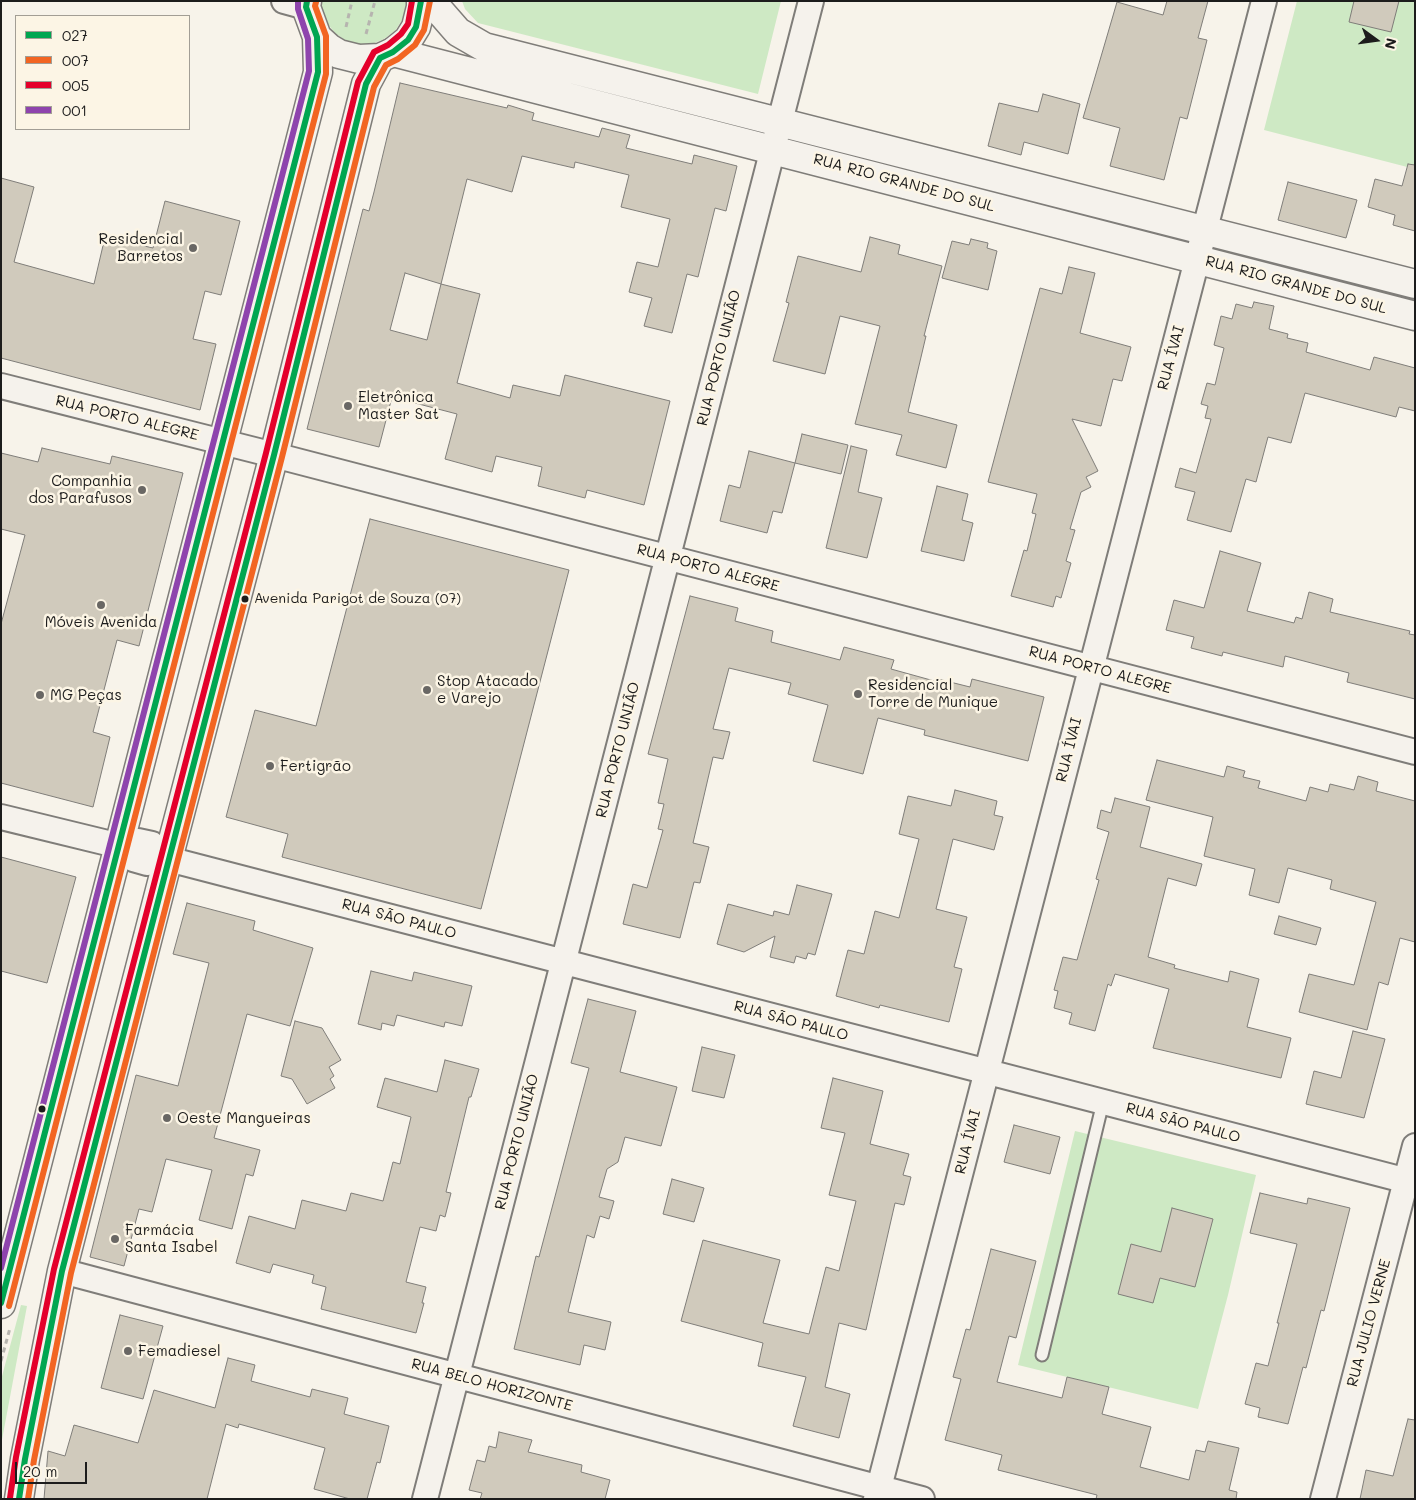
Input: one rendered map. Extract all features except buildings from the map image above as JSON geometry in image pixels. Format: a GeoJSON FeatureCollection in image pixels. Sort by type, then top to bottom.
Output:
{"type":"FeatureCollection","features":[{"type":"Feature","properties":{"kind":"main road"},"geometry":{"type":"LineString","coordinates":[[19,1499],[25,1459],[62,1271],[274,455],[366,84],[386,55],[408,40],[416,26],[421,1]]}},
{"type":"Feature","properties":{"kind":"main road","name":"RUA RIO GRANDE DO SUL"},"geometry":{"type":"LineString","coordinates":[[431,1],[458,32],[484,47],[1415,284]]}},
{"type":"Feature","properties":{"kind":"main road"},"geometry":{"type":"LineString","coordinates":[[1,1304],[6,1266],[120,846],[318,72],[317,38],[299,3]]}},
{"type":"Feature","properties":{"kind":"main road","name":"RUA RIO GRANDE DO SUL"},"geometry":{"type":"LineString","coordinates":[[317,38],[339,54],[359,59],[386,55],[773,149],[1415,316]]}},
{"type":"Feature","properties":{"kind":"street","name":"RUA PORTO UNIÃO"},"geometry":{"type":"LineString","coordinates":[[425,1499],[812,1]]}},
{"type":"Feature","properties":{"kind":"street","name":"RUA ÍVAI"},"geometry":{"type":"LineString","coordinates":[[877,1493],[1264,1]]}},
{"type":"Feature","properties":{"kind":"street","name":"RUA PORTO ALEGRE"},"geometry":{"type":"LineString","coordinates":[[1,386],[274,455],[1415,752]]}},
{"type":"Feature","properties":{"kind":"street"},"geometry":{"type":"LineString","coordinates":[[1,816],[120,846],[138,840],[152,844],[168,859]]}},
{"type":"Feature","properties":{"kind":"street","name":"RUA SÃO PAULO"},"geometry":{"type":"LineString","coordinates":[[168,859],[1410,1182]]}},
{"type":"Feature","properties":{"kind":"street","name":"RUA JULIO VERNE"},"geometry":{"type":"LineString","coordinates":[[1323,1499],[1410,1182],[1415,1146]]}},
{"type":"Feature","properties":{"kind":"street","name":"RUA BELO HORIZONTE"},"geometry":{"type":"LineString","coordinates":[[62,1271],[457,1375],[877,1493],[922,1499]]}},
{"type":"Feature","properties":{"kind":"lane"},"geometry":{"type":"LineString","coordinates":[[1042,1355],[1103,1102]]}},
{"type":"Feature","properties":{"kind":"green space"},"geometry":{"type":"Polygon","coordinates":[[[322,1],[406,1],[406,6],[402,20],[395,31],[384,39],[372,44],[359,44],[346,41],[335,33],[327,23],[322,11],[322,1]]]}},
{"type":"Feature","properties":{"kind":"green space"},"geometry":{"type":"Polygon","coordinates":[[[462,1],[781,1],[758,94],[478,23],[465,9],[462,1]]]}},
{"type":"Feature","properties":{"kind":"green space"},"geometry":{"type":"Polygon","coordinates":[[[1297,1],[1415,1],[1415,169],[1264,130],[1297,1]]]}},
{"type":"Feature","properties":{"kind":"green space"},"geometry":{"type":"Polygon","coordinates":[[[1075,1131],[1256,1175],[1228,1295],[1198,1409],[1018,1365],[1075,1131]]]}},
{"type":"Feature","properties":{"kind":"green space"},"geometry":{"type":"Polygon","coordinates":[[[21,1305],[27,1306],[1,1445],[1,1380],[21,1305]]]}},
{"type":"Feature","properties":{"kind":"transit line","name":"001"},"geometry":{"type":"LineString","coordinates":[[1,1268],[309,71],[308,39],[298,9],[298,1]]}},
{"type":"Feature","properties":{"kind":"transit line","name":"027"},"geometry":{"type":"LineString","coordinates":[[1,1303],[318,72],[317,37],[306,7],[307,1]]}},
{"type":"Feature","properties":{"kind":"transit line","name":"005"},"geometry":{"type":"LineString","coordinates":[[10,1498],[16,1457],[54,1269],[266,453],[358,82],[374,52],[388,45],[401,34],[408,24],[412,1]]}},
{"type":"Feature","properties":{"kind":"transit line","name":"027"},"geometry":{"type":"LineString","coordinates":[[19,1499],[25,1459],[62,1271],[274,455],[366,84],[380,58],[393,52],[408,40],[416,27],[421,1]]}},
{"type":"Feature","properties":{"kind":"transit line","name":"007"},"geometry":{"type":"LineString","coordinates":[[28,1499],[71,1273],[282,457],[374,87],[386,65],[398,59],[415,45],[424,30],[430,1]]}},
{"type":"Feature","properties":{"kind":"transit line","name":"007"},"geometry":{"type":"LineString","coordinates":[[9,1306],[326,74],[326,36],[315,6],[316,2]]}},
{"type":"Feature","properties":{"kind":"place","name":"Residencial Barretos"},"geometry":{"type":"Point","coordinates":[193,248]}},
{"type":"Feature","properties":{"kind":"place","name":"Eletrônica Master Sat"},"geometry":{"type":"Point","coordinates":[348,406]}},
{"type":"Feature","properties":{"kind":"place","name":"Companhia dos Parafusos"},"geometry":{"type":"Point","coordinates":[142,490]}},
{"type":"Feature","properties":{"kind":"place","name":"Avenida Parigot de Souza (07)"},"geometry":{"type":"Point","coordinates":[245,599]}},
{"type":"Feature","properties":{"kind":"place","name":"Móveis Avenida"},"geometry":{"type":"Point","coordinates":[101,605]}},
{"type":"Feature","properties":{"kind":"place","name":"Stop Atacado e Varejo"},"geometry":{"type":"Point","coordinates":[427,690]}},
{"type":"Feature","properties":{"kind":"place","name":"Residencial Torre de Munique"},"geometry":{"type":"Point","coordinates":[858,694]}},
{"type":"Feature","properties":{"kind":"place","name":"MG Peças"},"geometry":{"type":"Point","coordinates":[40,695]}},
{"type":"Feature","properties":{"kind":"place","name":"Fertigrão"},"geometry":{"type":"Point","coordinates":[270,766]}},
{"type":"Feature","properties":{"kind":"place","name":"Oeste Mangueiras"},"geometry":{"type":"Point","coordinates":[167,1118]}},
{"type":"Feature","properties":{"kind":"place","name":"Farmácia Santa Isabel"},"geometry":{"type":"Point","coordinates":[115,1239]}},
{"type":"Feature","properties":{"kind":"place","name":"Femadiesel"},"geometry":{"type":"Point","coordinates":[128,1351]}}]}
